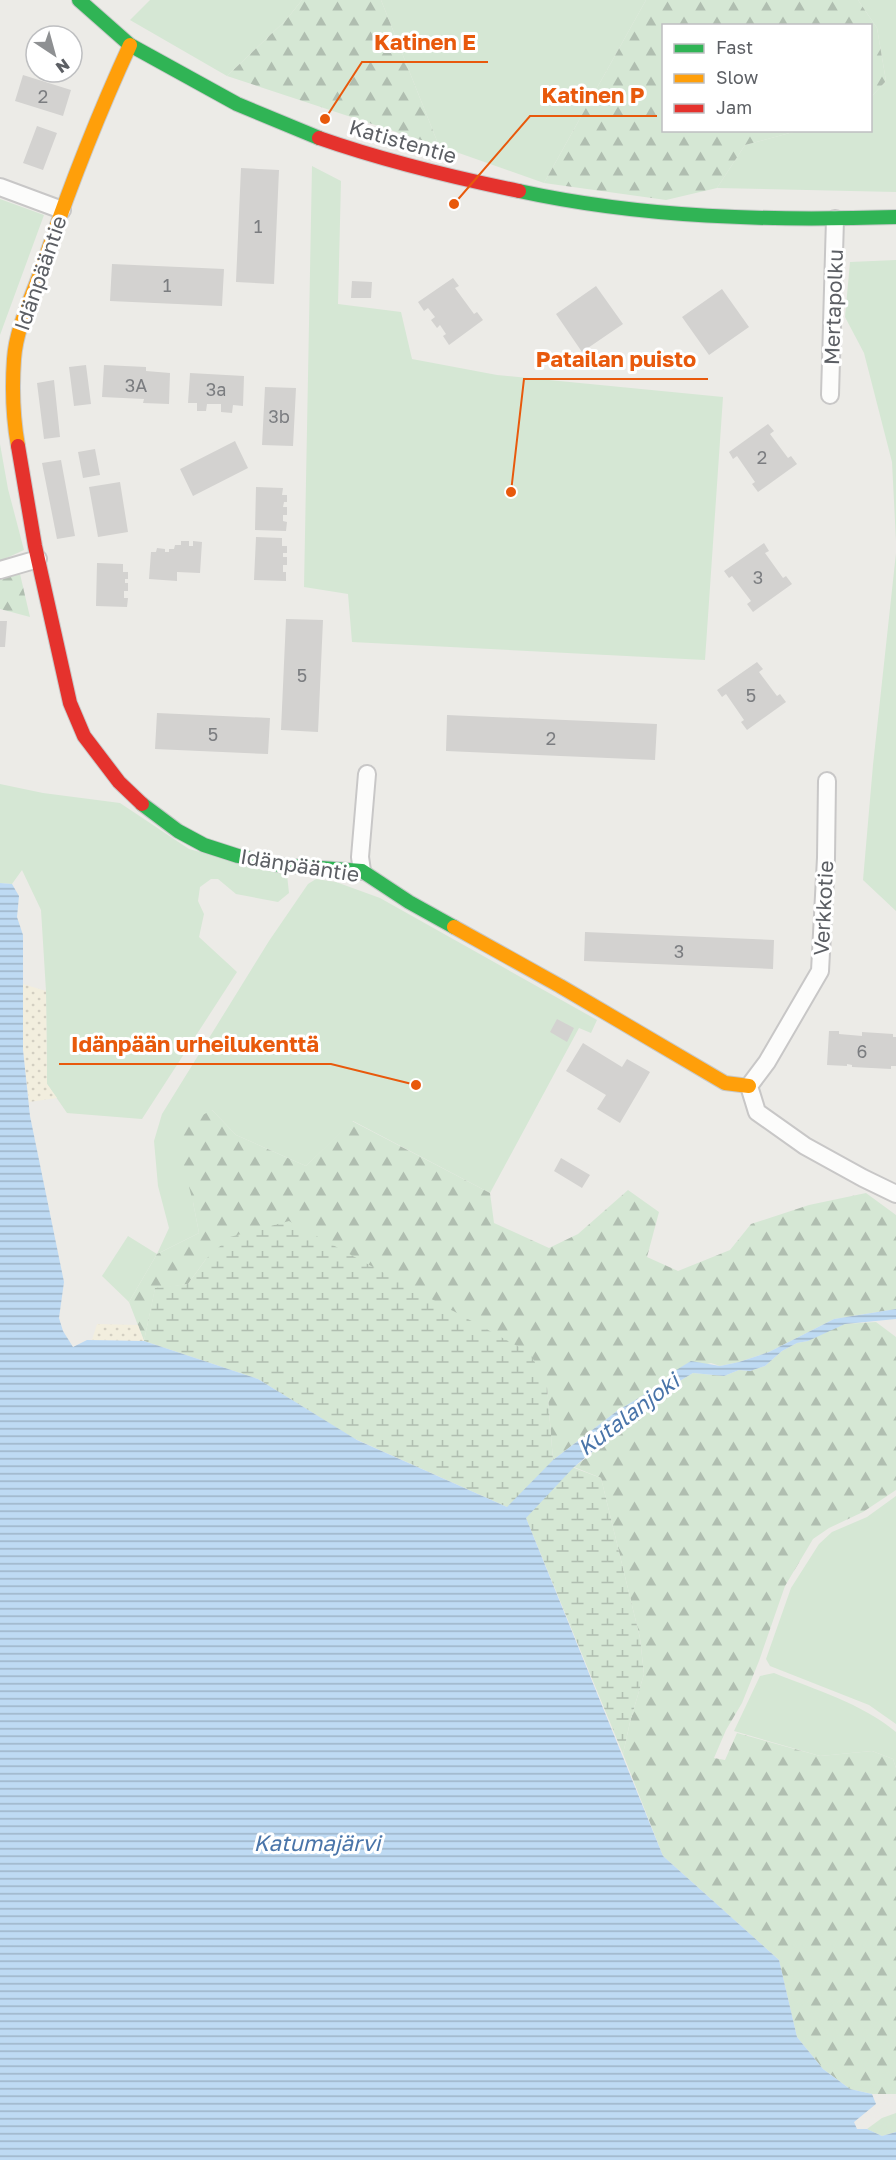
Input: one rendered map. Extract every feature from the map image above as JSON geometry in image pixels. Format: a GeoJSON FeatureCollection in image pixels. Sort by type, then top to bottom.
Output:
{"type":"FeatureCollection","features":[{"type":"Feature","properties":{"kind":"street","name":"Katistentie"},"geometry":{"type":"LineString","coordinates":[[79,0],[130,45],[237,104],[302,132],[371,156],[429,172],[541,196],[624,210],[725,217],[835,219],[896,217]]}},
{"type":"Feature","properties":{"kind":"street","name":"Idänpääntie"},"geometry":{"type":"LineString","coordinates":[[130,45],[101,108],[62,210],[21,328],[14,357],[14,423],[38,559],[70,703],[84,736],[118,782],[148,809],[178,831],[204,845],[279,866],[362,871],[409,902],[560,986],[725,1083],[749,1086]]}},
{"type":"Feature","properties":{"kind":"street"},"geometry":{"type":"LineString","coordinates":[[0,187],[62,210]]}},
{"type":"Feature","properties":{"kind":"street","name":"Mertapolku"},"geometry":{"type":"LineString","coordinates":[[830,395],[835,219]]}},
{"type":"Feature","properties":{"kind":"street"},"geometry":{"type":"LineString","coordinates":[[0,570],[38,559]]}},
{"type":"Feature","properties":{"kind":"street"},"geometry":{"type":"LineString","coordinates":[[362,871],[360,857],[367,774]]}},
{"type":"Feature","properties":{"kind":"street","name":"Verkkotie"},"geometry":{"type":"LineString","coordinates":[[749,1086],[767,1062],[820,971],[826,858],[827,781]]}},
{"type":"Feature","properties":{"kind":"street"},"geometry":{"type":"LineString","coordinates":[[749,1086],[757,1112],[805,1146],[896,1194]]}},
{"type":"Feature","properties":{"kind":"green space"},"geometry":{"type":"Polygon","coordinates":[[[150,0],[302,0],[286,20],[227,76],[130,20],[150,0]]]}},
{"type":"Feature","properties":{"kind":"green space"},"geometry":{"type":"Polygon","coordinates":[[[302,0],[381,0],[439,146],[227,76],[286,20],[302,0]]]}},
{"type":"Feature","properties":{"kind":"green space"},"geometry":{"type":"Polygon","coordinates":[[[381,0],[646,0],[544,183],[439,146],[381,0]]]}},
{"type":"Feature","properties":{"kind":"green space"},"geometry":{"type":"Polygon","coordinates":[[[646,0],[858,0],[877,28],[886,81],[872,96],[872,24],[662,24],[662,132],[793,132],[745,145],[717,188],[666,200],[544,183],[646,0]]]}},
{"type":"Feature","properties":{"kind":"green space"},"geometry":{"type":"Polygon","coordinates":[[[858,0],[896,0],[896,192],[717,188],[745,145],[793,132],[872,132],[872,96],[886,81],[877,28],[858,0]]]}},
{"type":"Feature","properties":{"kind":"green space"},"geometry":{"type":"Polygon","coordinates":[[[312,166],[341,181],[338,304],[401,312],[412,359],[497,375],[723,397],[705,660],[352,642],[348,594],[304,587],[312,166]]]}},
{"type":"Feature","properties":{"kind":"green space"},"geometry":{"type":"Polygon","coordinates":[[[0,199],[44,215],[0,335],[0,199]]]}},
{"type":"Feature","properties":{"kind":"green space"},"geometry":{"type":"Polygon","coordinates":[[[896,260],[896,541],[892,462],[864,353],[845,317],[850,262],[896,260]]]}},
{"type":"Feature","properties":{"kind":"green space"},"geometry":{"type":"Polygon","coordinates":[[[0,444],[8,489],[24,550],[0,561],[0,444]]]}},
{"type":"Feature","properties":{"kind":"green space"},"geometry":{"type":"Polygon","coordinates":[[[896,553],[896,911],[863,880],[896,553]]]}},
{"type":"Feature","properties":{"kind":"green space"},"geometry":{"type":"Polygon","coordinates":[[[20,574],[30,617],[0,609],[0,579],[20,574]]]}},
{"type":"Feature","properties":{"kind":"green space"},"geometry":{"type":"Polygon","coordinates":[[[0,784],[43,793],[120,803],[189,849],[287,875],[289,893],[278,902],[236,894],[218,879],[211,879],[200,887],[198,901],[204,914],[199,937],[237,972],[142,1119],[67,1113],[47,1084],[46,991],[41,910],[22,870],[12,884],[0,883],[0,784]]]}},
{"type":"Feature","properties":{"kind":"green space"},"geometry":{"type":"Polygon","coordinates":[[[316,879],[336,882],[380,898],[597,1020],[591,1033],[579,1028],[490,1193],[353,1121],[306,1166],[236,1135],[212,1110],[193,1202],[199,1233],[157,1254],[169,1228],[158,1186],[154,1141],[162,1114],[269,941],[308,884],[316,879]]]}},
{"type":"Feature","properties":{"kind":"green space"},"geometry":{"type":"Polygon","coordinates":[[[212,1110],[236,1135],[306,1166],[352,1121],[490,1193],[494,1223],[549,1248],[578,1234],[628,1190],[659,1212],[647,1257],[678,1271],[730,1250],[751,1224],[809,1205],[866,1193],[896,1215],[896,1309],[834,1319],[769,1352],[739,1362],[720,1366],[711,1363],[673,1372],[662,1384],[617,1411],[553,1460],[547,1386],[206,1259],[188,1284],[155,1289],[144,1341],[129,1302],[157,1254],[199,1233],[174,1130],[212,1110]]]}},
{"type":"Feature","properties":{"kind":"green space"},"geometry":{"type":"Polygon","coordinates":[[[289,1221],[530,1353],[547,1386],[553,1460],[601,1478],[640,1638],[644,1674],[623,1754],[526,1518],[507,1507],[353,1438],[258,1379],[144,1341],[155,1288],[188,1284],[206,1259],[230,1237],[289,1221]]]}},
{"type":"Feature","properties":{"kind":"green space"},"geometry":{"type":"Polygon","coordinates":[[[128,1236],[157,1254],[129,1302],[102,1276],[128,1236]]]}},
{"type":"Feature","properties":{"kind":"green space"},"geometry":{"type":"Polygon","coordinates":[[[876,1322],[896,1337],[896,1490],[863,1512],[829,1528],[813,1539],[785,1586],[742,1703],[726,1730],[714,1758],[725,1760],[737,1733],[820,1756],[872,1751],[893,1759],[896,1768],[896,2094],[872,2094],[850,2089],[823,2069],[797,2037],[779,1960],[663,1856],[623,1754],[644,1674],[640,1638],[601,1478],[574,1467],[590,1455],[628,1412],[693,1373],[724,1376],[739,1370],[750,1371],[765,1366],[782,1351],[797,1343],[808,1341],[826,1331],[845,1324],[876,1322]]]}},
{"type":"Feature","properties":{"kind":"green space"},"geometry":{"type":"Polygon","coordinates":[[[896,1496],[896,1724],[869,1705],[770,1666],[766,1659],[791,1588],[819,1544],[832,1532],[867,1517],[896,1496]]]}},
{"type":"Feature","properties":{"kind":"green space"},"geometry":{"type":"Polygon","coordinates":[[[774,1673],[853,1705],[896,1732],[896,1768],[893,1759],[872,1751],[820,1756],[734,1731],[760,1676],[774,1673]]]}},
{"type":"Feature","properties":{"kind":"green space"},"geometry":{"type":"Polygon","coordinates":[[[896,2113],[896,2132],[882,2136],[867,2129],[882,2118],[896,2113]]]}},
{"type":"Feature","properties":{"kind":"sand"},"geometry":{"type":"Polygon","coordinates":[[[23,984],[46,991],[47,1084],[57,1098],[29,1102],[23,1050],[23,984]]]}},
{"type":"Feature","properties":{"kind":"sand"},"geometry":{"type":"Polygon","coordinates":[[[97,1324],[138,1325],[144,1341],[92,1340],[97,1324]]]}},
{"type":"Feature","properties":{"kind":"water","name":"Katumajärvi"},"geometry":{"type":"Polygon","coordinates":[[[0,883],[12,884],[19,896],[17,917],[23,935],[23,1050],[30,1116],[64,1282],[59,1318],[63,1331],[73,1347],[87,1340],[144,1341],[258,1379],[357,1440],[507,1507],[553,1460],[617,1411],[662,1384],[673,1372],[691,1361],[720,1366],[739,1362],[769,1352],[834,1319],[896,1309],[896,1319],[845,1324],[808,1341],[797,1343],[782,1351],[765,1366],[750,1371],[739,1370],[724,1376],[693,1373],[638,1406],[633,1414],[627,1412],[622,1417],[623,1421],[616,1432],[574,1467],[526,1518],[663,1856],[779,1960],[797,2037],[823,2069],[850,2089],[872,2094],[876,2104],[854,2122],[857,2129],[867,2129],[882,2136],[896,2132],[896,2160],[0,2160],[0,883]]]}},
{"type":"Feature","properties":{"kind":"building"},"geometry":{"type":"Polygon","coordinates":[[[23,75],[24,84],[52,84],[71,90],[63,116],[15,101],[23,75]]]}},
{"type":"Feature","properties":{"kind":"building"},"geometry":{"type":"Polygon","coordinates":[[[37,126],[57,133],[43,170],[23,163],[37,126]]]}},
{"type":"Feature","properties":{"kind":"building"},"geometry":{"type":"Polygon","coordinates":[[[241,168],[279,170],[274,284],[236,282],[241,168]]]}},
{"type":"Feature","properties":{"kind":"building"},"geometry":{"type":"Polygon","coordinates":[[[112,264],[224,269],[222,306],[110,301],[112,264]]]}},
{"type":"Feature","properties":{"kind":"building"},"geometry":{"type":"Polygon","coordinates":[[[453,278],[459,286],[455,288],[474,314],[477,312],[483,320],[449,345],[440,325],[437,328],[431,320],[435,317],[428,308],[424,311],[418,302],[453,278]]]}},
{"type":"Feature","properties":{"kind":"building"},"geometry":{"type":"Polygon","coordinates":[[[352,281],[372,282],[371,298],[351,298],[352,281]]]}},
{"type":"Feature","properties":{"kind":"building"},"geometry":{"type":"Polygon","coordinates":[[[596,286],[623,324],[582,352],[556,314],[596,286]]]}},
{"type":"Feature","properties":{"kind":"building"},"geometry":{"type":"Polygon","coordinates":[[[722,289],[749,327],[709,355],[682,317],[722,289]]]}},
{"type":"Feature","properties":{"kind":"building"},"geometry":{"type":"Polygon","coordinates":[[[86,365],[91,404],[74,406],[69,367],[86,365]]]}},
{"type":"Feature","properties":{"kind":"building"},"geometry":{"type":"Polygon","coordinates":[[[104,365],[146,367],[146,371],[170,373],[169,404],[143,403],[144,399],[102,397],[104,365]]]}},
{"type":"Feature","properties":{"kind":"building"},"geometry":{"type":"Polygon","coordinates":[[[190,373],[244,376],[243,406],[233,405],[232,413],[221,412],[221,404],[207,404],[206,411],[197,411],[197,403],[188,403],[190,373]]]}},
{"type":"Feature","properties":{"kind":"building"},"geometry":{"type":"Polygon","coordinates":[[[54,380],[60,437],[44,439],[37,383],[54,380]]]}},
{"type":"Feature","properties":{"kind":"building"},"geometry":{"type":"Polygon","coordinates":[[[265,387],[296,388],[293,446],[262,445],[265,387]]]}},
{"type":"Feature","properties":{"kind":"building"},"geometry":{"type":"Polygon","coordinates":[[[768,424],[774,431],[770,434],[788,458],[791,456],[797,464],[758,492],[752,484],[755,482],[737,456],[733,459],[729,452],[768,424]]]}},
{"type":"Feature","properties":{"kind":"building"},"geometry":{"type":"Polygon","coordinates":[[[235,441],[248,468],[193,496],[180,469],[235,441]]]}},
{"type":"Feature","properties":{"kind":"building"},"geometry":{"type":"Polygon","coordinates":[[[95,449],[100,475],[83,478],[78,452],[95,449]]]}},
{"type":"Feature","properties":{"kind":"building"},"geometry":{"type":"Polygon","coordinates":[[[61,460],[75,536],[57,539],[42,463],[61,460]]]}},
{"type":"Feature","properties":{"kind":"building"},"geometry":{"type":"Polygon","coordinates":[[[120,482],[128,532],[98,537],[89,487],[120,482]]]}},
{"type":"Feature","properties":{"kind":"building"},"geometry":{"type":"Polygon","coordinates":[[[256,487],[283,488],[282,495],[287,495],[287,502],[284,502],[283,507],[287,507],[287,515],[283,515],[283,521],[287,522],[286,531],[255,530],[256,487]]]}},
{"type":"Feature","properties":{"kind":"building"},"geometry":{"type":"Polygon","coordinates":[[[256,537],[282,538],[282,546],[287,546],[287,553],[283,553],[283,557],[287,557],[287,565],[283,565],[286,581],[254,580],[256,537]]]}},
{"type":"Feature","properties":{"kind":"building"},"geometry":{"type":"Polygon","coordinates":[[[181,541],[189,541],[189,546],[193,546],[193,541],[202,542],[200,573],[177,572],[177,581],[149,579],[151,552],[156,552],[157,548],[169,552],[169,549],[174,549],[175,545],[181,545],[181,541]]]}},
{"type":"Feature","properties":{"kind":"building"},"geometry":{"type":"Polygon","coordinates":[[[764,543],[769,551],[765,553],[783,578],[786,576],[792,584],[753,612],[747,604],[751,601],[732,576],[729,578],[724,571],[764,543]]]}},
{"type":"Feature","properties":{"kind":"building"},"geometry":{"type":"Polygon","coordinates":[[[97,563],[123,564],[123,572],[128,572],[128,579],[125,579],[125,583],[128,583],[128,591],[124,591],[124,598],[128,598],[127,607],[96,606],[97,563]]]}},
{"type":"Feature","properties":{"kind":"building"},"geometry":{"type":"Polygon","coordinates":[[[286,619],[323,620],[318,732],[281,730],[286,619]]]}},
{"type":"Feature","properties":{"kind":"building"},"geometry":{"type":"Polygon","coordinates":[[[0,621],[7,621],[5,647],[0,647],[0,621]]]}},
{"type":"Feature","properties":{"kind":"building"},"geometry":{"type":"Polygon","coordinates":[[[757,662],[763,669],[759,672],[777,696],[780,694],[786,702],[747,730],[741,722],[744,720],[726,694],[722,697],[717,690],[757,662]]]}},
{"type":"Feature","properties":{"kind":"building"},"geometry":{"type":"Polygon","coordinates":[[[157,713],[270,718],[268,754],[155,749],[157,713]]]}},
{"type":"Feature","properties":{"kind":"building"},"geometry":{"type":"Polygon","coordinates":[[[447,715],[657,724],[655,760],[446,751],[447,715]]]}},
{"type":"Feature","properties":{"kind":"building"},"geometry":{"type":"Polygon","coordinates":[[[585,932],[774,940],[773,969],[584,961],[585,932]]]}},
{"type":"Feature","properties":{"kind":"building"},"geometry":{"type":"Polygon","coordinates":[[[557,1019],[574,1028],[567,1042],[550,1032],[557,1019]]]}},
{"type":"Feature","properties":{"kind":"building"},"geometry":{"type":"Polygon","coordinates":[[[829,1031],[862,1036],[862,1032],[893,1034],[893,1037],[896,1037],[896,1066],[891,1066],[891,1069],[852,1067],[847,1064],[847,1066],[827,1065],[829,1031]]]}},
{"type":"Feature","properties":{"kind":"building"},"geometry":{"type":"Polygon","coordinates":[[[583,1043],[622,1067],[627,1059],[650,1072],[620,1123],[597,1109],[606,1095],[566,1071],[583,1043]]]}},
{"type":"Feature","properties":{"kind":"building"},"geometry":{"type":"Polygon","coordinates":[[[561,1158],[590,1175],[582,1188],[554,1171],[561,1158]]]}},
{"type":"Feature","properties":{"kind":"traffic: fast"},"geometry":{"type":"LineString","coordinates":[[79,0],[130,45],[237,104],[319,138]]}},
{"type":"Feature","properties":{"kind":"traffic: fast"},"geometry":{"type":"LineString","coordinates":[[519,191],[612,207],[707,216],[896,217]]}},
{"type":"Feature","properties":{"kind":"traffic: fast"},"geometry":{"type":"LineString","coordinates":[[142,804],[178,831],[204,845],[238,856],[279,865],[362,871],[409,902],[454,927]]}},
{"type":"Feature","properties":{"kind":"traffic: slow"},"geometry":{"type":"LineString","coordinates":[[18,446],[13,391],[15,348],[18,337],[61,214],[105,101],[130,45]]}},
{"type":"Feature","properties":{"kind":"traffic: slow"},"geometry":{"type":"LineString","coordinates":[[454,927],[725,1083],[749,1086]]}},
{"type":"Feature","properties":{"kind":"traffic: jam"},"geometry":{"type":"LineString","coordinates":[[319,138],[418,168],[519,191]]}},
{"type":"Feature","properties":{"kind":"traffic: jam"},"geometry":{"type":"LineString","coordinates":[[18,446],[35,546],[70,703],[84,736],[119,782],[142,804]]}},
{"type":"Feature","properties":{"kind":"place","name":"Katinen E"},"geometry":{"type":"Point","coordinates":[325,119]}},
{"type":"Feature","properties":{"kind":"place","name":"Katinen P"},"geometry":{"type":"Point","coordinates":[454,204]}},
{"type":"Feature","properties":{"kind":"place","name":"Patailan puisto"},"geometry":{"type":"Point","coordinates":[511,492]}},
{"type":"Feature","properties":{"kind":"place","name":"Idänpään urheilukenttä"},"geometry":{"type":"Point","coordinates":[416,1085]}},
{"type":"Feature","properties":{"kind":"water label","name":"Kutalanjoki"},"geometry":{"type":"Point","coordinates":[628,1414]}}]}
